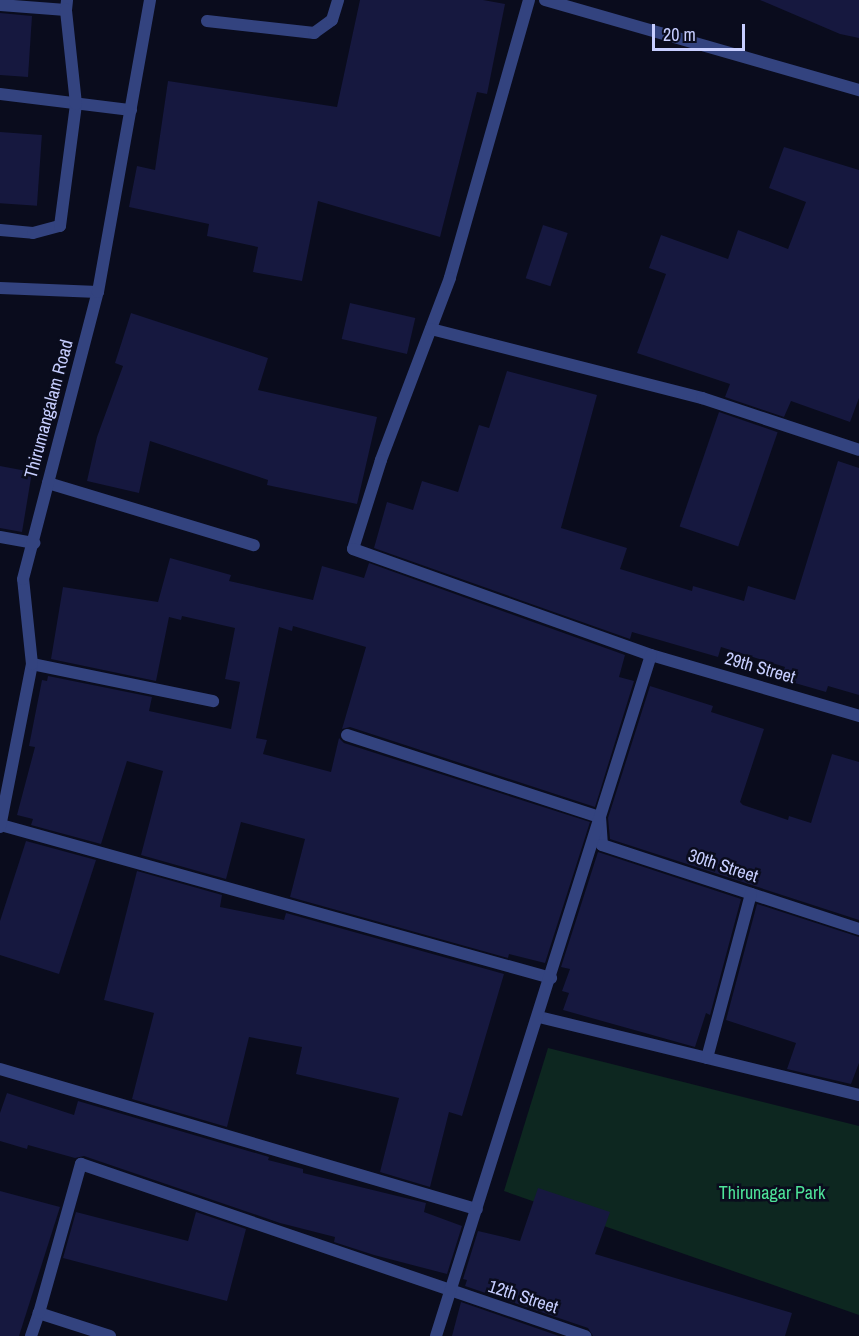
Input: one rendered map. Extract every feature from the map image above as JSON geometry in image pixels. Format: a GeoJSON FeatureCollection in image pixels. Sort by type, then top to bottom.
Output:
{"type":"FeatureCollection","features":[{"type":"Feature","properties":{"kind":"street","name":"Thirumangalam Road"},"geometry":{"type":"LineString","coordinates":[[0,826],[32,664],[23,579],[98,292],[150,0]]}},
{"type":"Feature","properties":{"kind":"street"},"geometry":{"type":"LineString","coordinates":[[207,21],[314,33],[332,20],[338,0]]}},
{"type":"Feature","properties":{"kind":"street"},"geometry":{"type":"LineString","coordinates":[[529,0],[457,256],[431,329],[702,398],[859,450]]}},
{"type":"Feature","properties":{"kind":"street"},"geometry":{"type":"LineString","coordinates":[[545,0],[859,90]]}},
{"type":"Feature","properties":{"kind":"street"},"geometry":{"type":"LineString","coordinates":[[0,5],[67,5],[76,104],[60,226],[33,233],[0,230]]}},
{"type":"Feature","properties":{"kind":"street"},"geometry":{"type":"LineString","coordinates":[[0,94],[131,110]]}},
{"type":"Feature","properties":{"kind":"street"},"geometry":{"type":"LineString","coordinates":[[0,288],[98,292]]}},
{"type":"Feature","properties":{"kind":"street","name":"29th Street"},"geometry":{"type":"LineString","coordinates":[[431,329],[381,460],[353,549],[651,655],[859,716]]}},
{"type":"Feature","properties":{"kind":"street"},"geometry":{"type":"LineString","coordinates":[[48,483],[254,545]]}},
{"type":"Feature","properties":{"kind":"street"},"geometry":{"type":"LineString","coordinates":[[0,537],[34,543]]}},
{"type":"Feature","properties":{"kind":"street"},"geometry":{"type":"LineString","coordinates":[[436,1336],[539,1017],[651,655]]}},
{"type":"Feature","properties":{"kind":"street"},"geometry":{"type":"LineString","coordinates":[[32,664],[213,700]]}},
{"type":"Feature","properties":{"kind":"street"},"geometry":{"type":"LineString","coordinates":[[347,735],[600,818]]}},
{"type":"Feature","properties":{"kind":"street","name":"30th Street"},"geometry":{"type":"LineString","coordinates":[[600,818],[602,844],[859,929]]}},
{"type":"Feature","properties":{"kind":"street"},"geometry":{"type":"LineString","coordinates":[[0,826],[551,978]]}},
{"type":"Feature","properties":{"kind":"street"},"geometry":{"type":"LineString","coordinates":[[707,1058],[751,894]]}},
{"type":"Feature","properties":{"kind":"street"},"geometry":{"type":"LineString","coordinates":[[539,1017],[859,1095]]}},
{"type":"Feature","properties":{"kind":"street"},"geometry":{"type":"LineString","coordinates":[[0,1069],[477,1209]]}},
{"type":"Feature","properties":{"kind":"street","name":"12th Street"},"geometry":{"type":"LineString","coordinates":[[39,1313],[81,1164],[450,1292],[585,1336]]}},
{"type":"Feature","properties":{"kind":"street"},"geometry":{"type":"LineString","coordinates":[[31,1336],[39,1313],[110,1336]]}},
{"type":"Feature","properties":{"kind":"green space","name":"Thirunagar Park"},"geometry":{"type":"Polygon","coordinates":[[[548,1048],[859,1126],[859,1315],[504,1191],[548,1048]]]}},
{"type":"Feature","properties":{"kind":"building"},"geometry":{"type":"Polygon","coordinates":[[[360,0],[483,0],[505,4],[487,94],[477,92],[440,237],[318,201],[302,281],[253,272],[258,247],[207,236],[209,224],[129,207],[137,166],[155,170],[168,81],[337,107],[360,0]]]}},
{"type":"Feature","properties":{"kind":"building"},"geometry":{"type":"Polygon","coordinates":[[[760,0],[859,0],[859,38],[840,34],[760,0]]]}},
{"type":"Feature","properties":{"kind":"building"},"geometry":{"type":"Polygon","coordinates":[[[0,13],[32,16],[28,77],[0,75],[0,13]]]}},
{"type":"Feature","properties":{"kind":"building"},"geometry":{"type":"Polygon","coordinates":[[[0,132],[42,135],[37,206],[0,203],[0,132]]]}},
{"type":"Feature","properties":{"kind":"building"},"geometry":{"type":"Polygon","coordinates":[[[784,147],[859,170],[859,398],[850,422],[791,401],[784,417],[725,397],[730,384],[637,353],[666,274],[649,268],[661,235],[728,259],[738,230],[788,249],[806,202],[769,188],[784,147]]]}},
{"type":"Feature","properties":{"kind":"building"},"geometry":{"type":"Polygon","coordinates":[[[543,225],[568,233],[550,286],[526,278],[543,225]]]}},
{"type":"Feature","properties":{"kind":"building"},"geometry":{"type":"Polygon","coordinates":[[[350,303],[415,318],[407,354],[342,339],[350,303]]]}},
{"type":"Feature","properties":{"kind":"building"},"geometry":{"type":"Polygon","coordinates":[[[131,313],[268,358],[258,390],[377,417],[357,504],[267,485],[268,480],[150,441],[139,493],[87,481],[97,437],[123,366],[115,363],[131,313]]]}},
{"type":"Feature","properties":{"kind":"building"},"geometry":{"type":"Polygon","coordinates":[[[507,371],[597,395],[561,528],[627,548],[620,569],[692,591],[693,586],[744,601],[748,586],[795,600],[838,461],[859,468],[859,695],[828,686],[826,692],[781,679],[785,667],[721,647],[718,657],[632,632],[630,639],[374,548],[387,502],[413,510],[422,481],[458,492],[479,425],[489,428],[507,371]]]}},
{"type":"Feature","properties":{"kind":"building"},"geometry":{"type":"Polygon","coordinates":[[[719,412],[778,432],[738,547],[680,526],[719,412]]]}},
{"type":"Feature","properties":{"kind":"building"},"geometry":{"type":"Polygon","coordinates":[[[0,466],[32,472],[22,532],[0,528],[0,466]]]}},
{"type":"Feature","properties":{"kind":"building"},"geometry":{"type":"Polygon","coordinates":[[[170,558],[231,575],[229,581],[313,600],[322,566],[364,578],[369,563],[625,655],[619,677],[634,681],[595,807],[350,727],[342,729],[366,647],[293,626],[292,631],[279,627],[256,738],[267,740],[263,754],[331,772],[339,738],[344,743],[590,822],[545,963],[509,954],[508,958],[290,897],[305,839],[241,822],[226,879],[141,855],[163,771],[127,761],[101,844],[31,825],[33,819],[17,815],[35,747],[29,746],[42,680],[47,681],[48,676],[152,697],[149,711],[231,729],[240,682],[225,679],[235,628],[182,616],[181,620],[169,617],[156,681],[51,659],[63,587],[158,602],[170,558]]]}},
{"type":"Feature","properties":{"kind":"building"},"geometry":{"type":"Polygon","coordinates":[[[650,686],[713,706],[711,712],[764,729],[740,802],[743,805],[788,820],[789,816],[811,823],[832,754],[859,762],[859,920],[610,839],[608,818],[650,686]]]}},
{"type":"Feature","properties":{"kind":"building"},"geometry":{"type":"Polygon","coordinates":[[[26,841],[96,860],[59,974],[0,955],[0,921],[26,841]]]}},
{"type":"Feature","properties":{"kind":"building"},"geometry":{"type":"Polygon","coordinates":[[[598,852],[741,899],[710,1015],[706,1013],[695,1047],[563,1010],[569,993],[562,991],[570,969],[561,967],[598,852]]]}},
{"type":"Feature","properties":{"kind":"building"},"geometry":{"type":"Polygon","coordinates":[[[137,871],[222,895],[220,907],[284,920],[286,913],[504,974],[462,1116],[449,1112],[430,1187],[380,1172],[399,1098],[296,1074],[302,1047],[249,1037],[227,1127],[132,1099],[154,1013],[104,1000],[137,871]]]}},
{"type":"Feature","properties":{"kind":"building"},"geometry":{"type":"Polygon","coordinates":[[[757,904],[859,937],[859,1063],[851,1084],[787,1069],[796,1043],[726,1020],[757,904]]]}},
{"type":"Feature","properties":{"kind":"building"},"geometry":{"type":"Polygon","coordinates":[[[7,1093],[74,1115],[78,1101],[269,1157],[268,1160],[303,1169],[303,1173],[426,1203],[424,1212],[462,1226],[447,1274],[334,1242],[335,1237],[280,1223],[84,1156],[75,1158],[28,1145],[27,1149],[0,1141],[0,1113],[7,1093]]]}},
{"type":"Feature","properties":{"kind":"building"},"geometry":{"type":"Polygon","coordinates":[[[538,1188],[610,1212],[595,1254],[792,1313],[785,1336],[593,1336],[588,1328],[465,1286],[467,1280],[463,1279],[478,1231],[520,1241],[538,1188]]]}},
{"type":"Feature","properties":{"kind":"building"},"geometry":{"type":"Polygon","coordinates":[[[0,1191],[60,1207],[19,1336],[0,1336],[0,1191]]]}},
{"type":"Feature","properties":{"kind":"building"},"geometry":{"type":"Polygon","coordinates":[[[76,1212],[188,1241],[196,1212],[246,1229],[227,1301],[63,1258],[76,1212]]]}},
{"type":"Feature","properties":{"kind":"building"},"geometry":{"type":"Polygon","coordinates":[[[461,1302],[559,1336],[452,1336],[461,1302]]]}}]}
